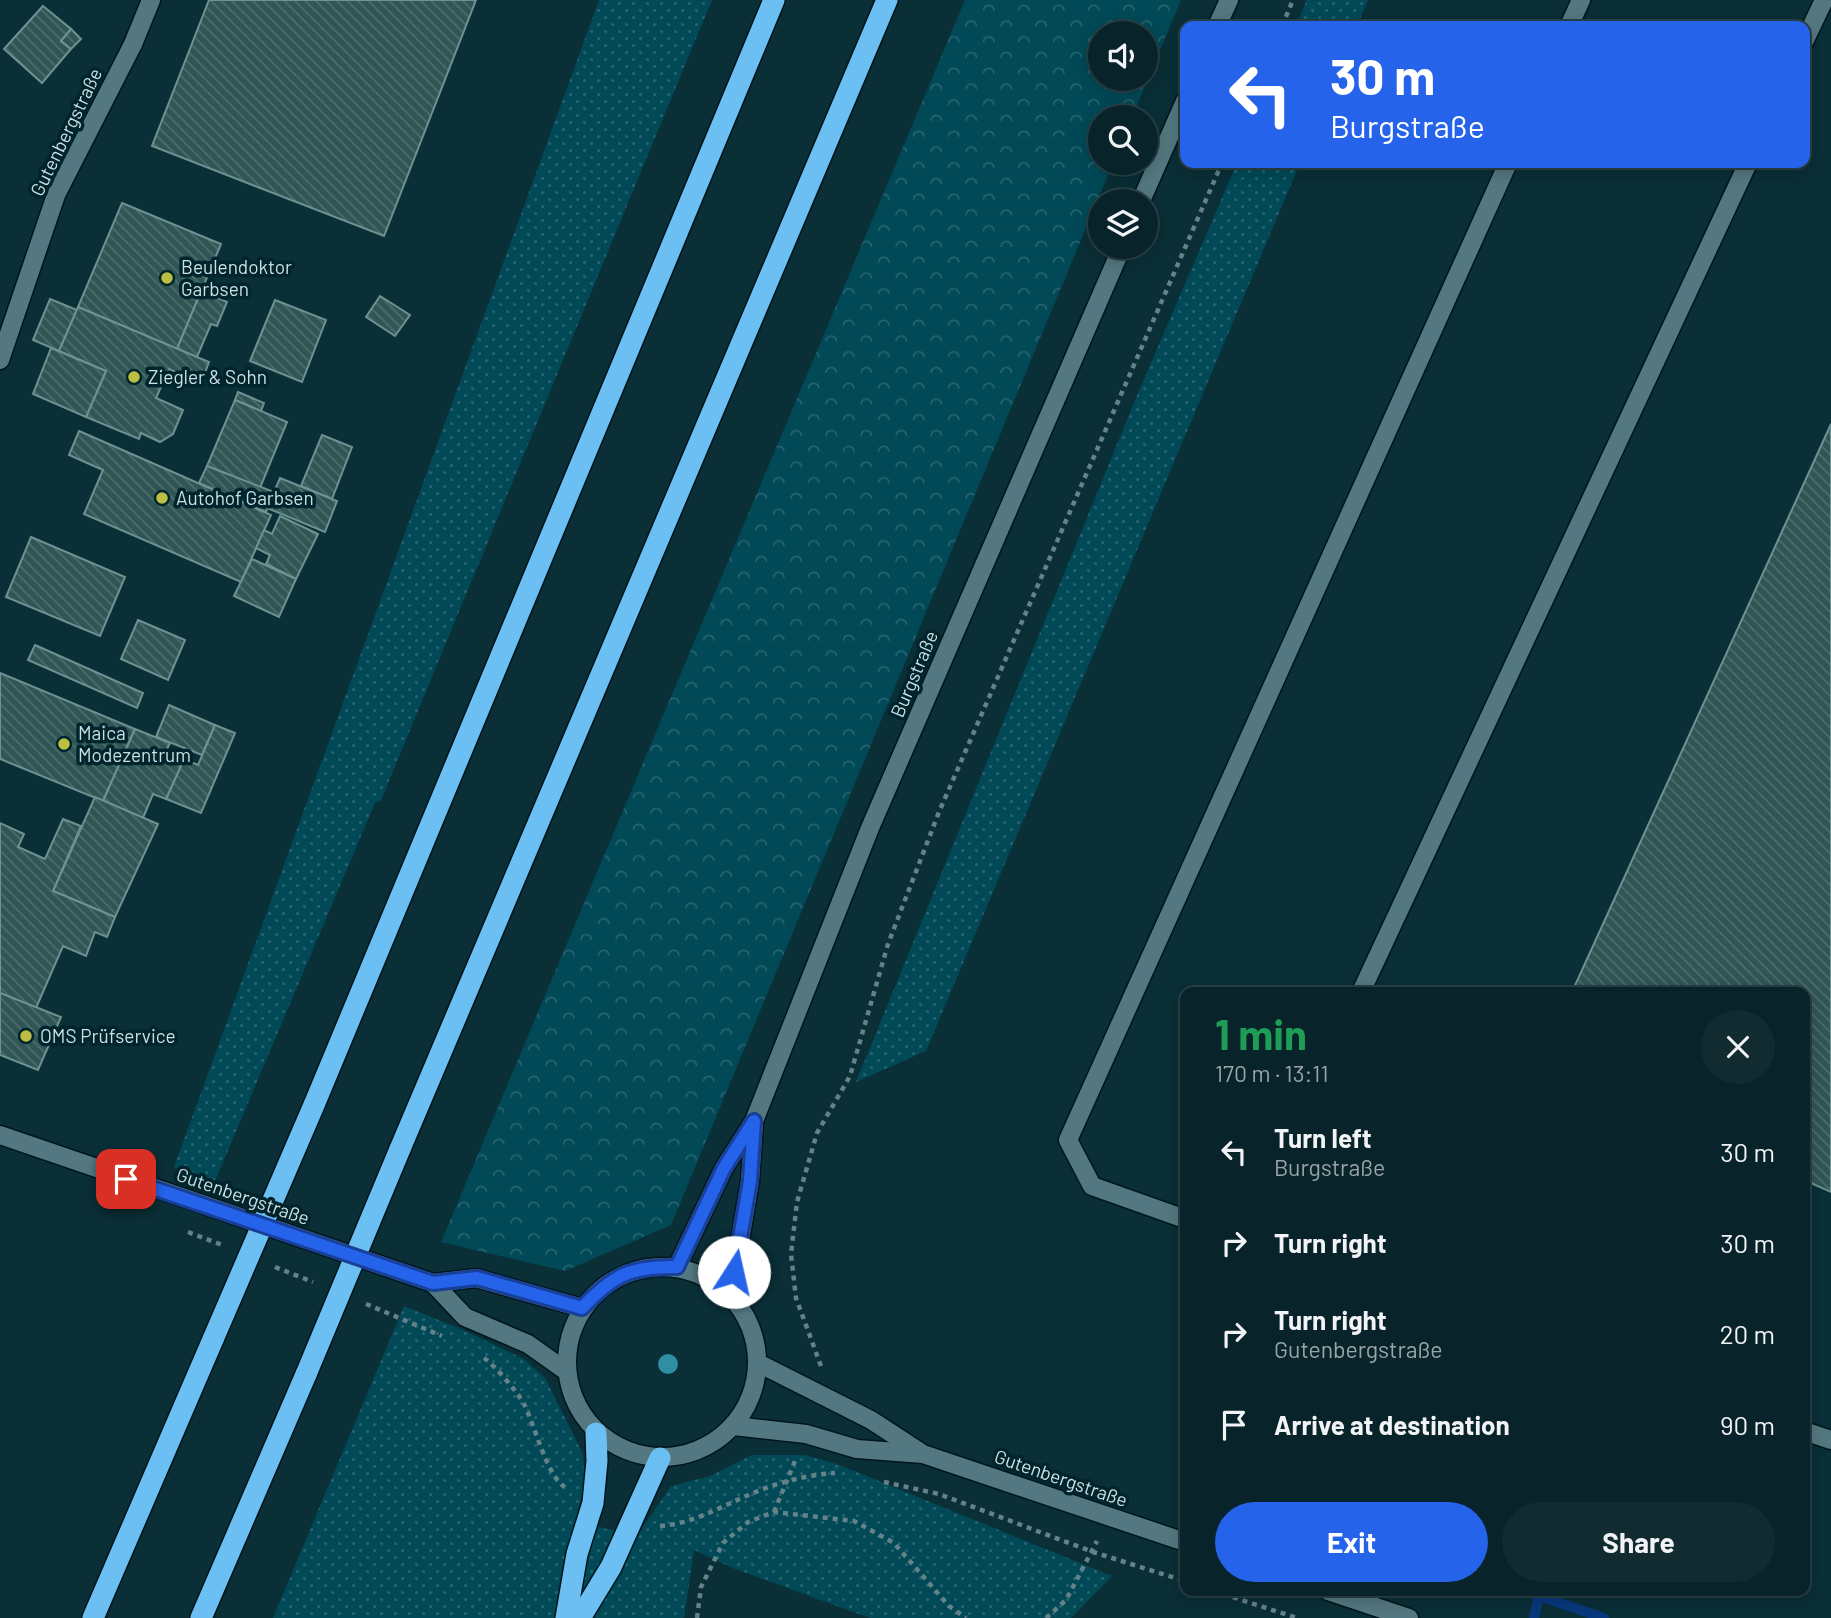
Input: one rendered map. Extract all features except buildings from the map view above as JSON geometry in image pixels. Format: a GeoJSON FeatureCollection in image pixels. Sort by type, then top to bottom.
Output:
{"type":"FeatureCollection","features":[{"type":"Feature","properties":{"kind":"highway"},"geometry":{"type":"LineString","coordinates":[[93,1618],[314,1105],[774,0]]}},
{"type":"Feature","properties":{"kind":"highway"},"geometry":{"type":"LineString","coordinates":[[201,1618],[887,0]]}},
{"type":"Feature","properties":{"kind":"highway"},"geometry":{"type":"LineString","coordinates":[[566,1618],[577,1553],[593,1503],[597,1461],[596,1433]]}},
{"type":"Feature","properties":{"kind":"highway"},"geometry":{"type":"LineString","coordinates":[[580,1618],[611,1567],[660,1458]]}},
{"type":"Feature","properties":{"kind":"main road","name":"Gutenbergstraße"},"geometry":{"type":"LineString","coordinates":[[0,360],[56,195],[133,44],[152,0]]}},
{"type":"Feature","properties":{"kind":"main road"},"geometry":{"type":"LineString","coordinates":[[1219,21],[1228,0]]}},
{"type":"Feature","properties":{"kind":"main road"},"geometry":{"type":"LineString","coordinates":[[1571,21],[1581,0]]}},
{"type":"Feature","properties":{"kind":"main road"},"geometry":{"type":"LineString","coordinates":[[1810,29],[1824,0]]}},
{"type":"Feature","properties":{"kind":"main road"},"geometry":{"type":"LineString","coordinates":[[1146,189],[1180,112]]}},
{"type":"Feature","properties":{"kind":"main road"},"geometry":{"type":"LineString","coordinates":[[1180,1217],[1092,1186],[1068,1140],[1505,168]]}},
{"type":"Feature","properties":{"kind":"main road"},"geometry":{"type":"LineString","coordinates":[[1363,987],[1746,168]]}},
{"type":"Feature","properties":{"kind":"main road","name":"Burgstraße"},"geometry":{"type":"LineString","coordinates":[[677,1267],[724,1168],[754,1121],[870,828],[1117,259]]}},
{"type":"Feature","properties":{"kind":"main road","name":"Burgstraße"},"geometry":{"type":"LineString","coordinates":[[731,1294],[750,1181],[754,1121]]}},
{"type":"Feature","properties":{"kind":"main road","name":"Gutenbergstraße"},"geometry":{"type":"LineString","coordinates":[[0,1135],[433,1283],[477,1278],[582,1308]]}},
{"type":"Feature","properties":{"kind":"main road"},"geometry":{"type":"LineString","coordinates":[[649,1266],[677,1267],[706,1276],[731,1294],[751,1326],[758,1363],[752,1397],[734,1426],[713,1444],[688,1455],[660,1458],[626,1452],[596,1433],[576,1404],[566,1371],[569,1338],[582,1308],[601,1288],[624,1274],[649,1266]]}},
{"type":"Feature","properties":{"kind":"main road","name":"Gutenbergstraße"},"geometry":{"type":"LineString","coordinates":[[433,1283],[465,1317],[528,1344],[566,1371]]}},
{"type":"Feature","properties":{"kind":"main road","name":"Gutenbergstraße"},"geometry":{"type":"LineString","coordinates":[[758,1363],[871,1420],[923,1454],[1180,1540]]}},
{"type":"Feature","properties":{"kind":"main road","name":"Gutenbergstraße"},"geometry":{"type":"LineString","coordinates":[[734,1426],[806,1434],[857,1450],[923,1454]]}},
{"type":"Feature","properties":{"kind":"main road"},"geometry":{"type":"LineString","coordinates":[[1810,1433],[1831,1440]]}},
{"type":"Feature","properties":{"kind":"main road"},"geometry":{"type":"LineString","coordinates":[[1343,1596],[1409,1618]]}},
{"type":"Feature","properties":{"kind":"path"},"geometry":{"type":"LineString","coordinates":[[1284,21],[1293,0]]}},
{"type":"Feature","properties":{"kind":"path"},"geometry":{"type":"LineString","coordinates":[[818,1392],[821,1362],[796,1298],[791,1254],[797,1202],[817,1133],[850,1076],[888,944],[939,812],[1220,168]]}},
{"type":"Feature","properties":{"kind":"path"},"geometry":{"type":"LineString","coordinates":[[186,1231],[224,1246]]}},
{"type":"Feature","properties":{"kind":"path"},"geometry":{"type":"LineString","coordinates":[[274,1266],[324,1287]]}},
{"type":"Feature","properties":{"kind":"path"},"geometry":{"type":"LineString","coordinates":[[362,1302],[425,1327],[445,1338]]}},
{"type":"Feature","properties":{"kind":"path"},"geometry":{"type":"LineString","coordinates":[[477,1354],[487,1360],[523,1402],[560,1485],[593,1503]]}},
{"type":"Feature","properties":{"kind":"path"},"geometry":{"type":"LineString","coordinates":[[775,1512],[806,1434]]}},
{"type":"Feature","properties":{"kind":"path"},"geometry":{"type":"LineString","coordinates":[[632,1516],[662,1526],[705,1516],[747,1495],[808,1475],[844,1473]]}},
{"type":"Feature","properties":{"kind":"path"},"geometry":{"type":"LineString","coordinates":[[871,1479],[939,1494],[1093,1552],[1180,1579]]}},
{"type":"Feature","properties":{"kind":"path"},"geometry":{"type":"LineString","coordinates":[[697,1618],[701,1587],[723,1543],[748,1522],[775,1512],[854,1521],[894,1543],[949,1606],[966,1618]]}},
{"type":"Feature","properties":{"kind":"path"},"geometry":{"type":"LineString","coordinates":[[1046,1618],[1066,1600],[1093,1552],[1106,1515]]}},
{"type":"Feature","properties":{"kind":"path"},"geometry":{"type":"LineString","coordinates":[[1229,1596],[1297,1618]]}},
{"type":"Feature","properties":{"kind":"green space"},"geometry":{"type":"Polygon","coordinates":[[[599,0],[712,0],[381,800],[375,803],[215,1181],[174,1167],[599,0]]]}},
{"type":"Feature","properties":{"kind":"green space"},"geometry":{"type":"Polygon","coordinates":[[[965,0],[1181,0],[1158,55],[1158,21],[1088,21],[1088,91],[1143,91],[1137,105],[1088,105],[1088,175],[1108,175],[1102,189],[1088,189],[1088,223],[671,1225],[565,1271],[441,1242],[965,0]]]}},
{"type":"Feature","properties":{"kind":"green space"},"geometry":{"type":"Polygon","coordinates":[[[1307,0],[1368,0],[1359,21],[1298,21],[1307,0]]]}},
{"type":"Feature","properties":{"kind":"green space"},"geometry":{"type":"Polygon","coordinates":[[[1235,168],[1298,168],[926,1051],[856,1082],[1138,393],[1235,168]]]}},
{"type":"Feature","properties":{"kind":"green space"},"geometry":{"type":"Polygon","coordinates":[[[404,1306],[524,1359],[545,1378],[583,1454],[585,1484],[575,1521],[637,1536],[671,1486],[710,1476],[752,1455],[805,1455],[837,1464],[1112,1576],[1071,1618],[870,1618],[735,1569],[694,1550],[684,1618],[273,1618],[404,1306]]]}},
{"type":"Feature","properties":{"kind":"waterway"},"geometry":{"type":"LineString","coordinates":[[1534,1618],[1539,1596],[1604,1618]]}},
{"type":"Feature","properties":{"kind":"place","name":"Beulendoktor Garbsen"},"geometry":{"type":"Point","coordinates":[167,278]}},
{"type":"Feature","properties":{"kind":"place","name":"Ziegler & Sohn"},"geometry":{"type":"Point","coordinates":[134,377]}},
{"type":"Feature","properties":{"kind":"place","name":"Autohof Garbsen"},"geometry":{"type":"Point","coordinates":[162,498]}},
{"type":"Feature","properties":{"kind":"place","name":"Maica Modezentrum"},"geometry":{"type":"Point","coordinates":[64,744]}},
{"type":"Feature","properties":{"kind":"place","name":"OMS Prüfservice"},"geometry":{"type":"Point","coordinates":[26,1036]}},
{"type":"Feature","properties":{"kind":"route"},"geometry":{"type":"LineString","coordinates":[[126,1179],[433,1283],[477,1278],[582,1308],[601,1288],[624,1274],[649,1266],[677,1267],[724,1168],[754,1121],[750,1181],[734,1272]]}}]}
